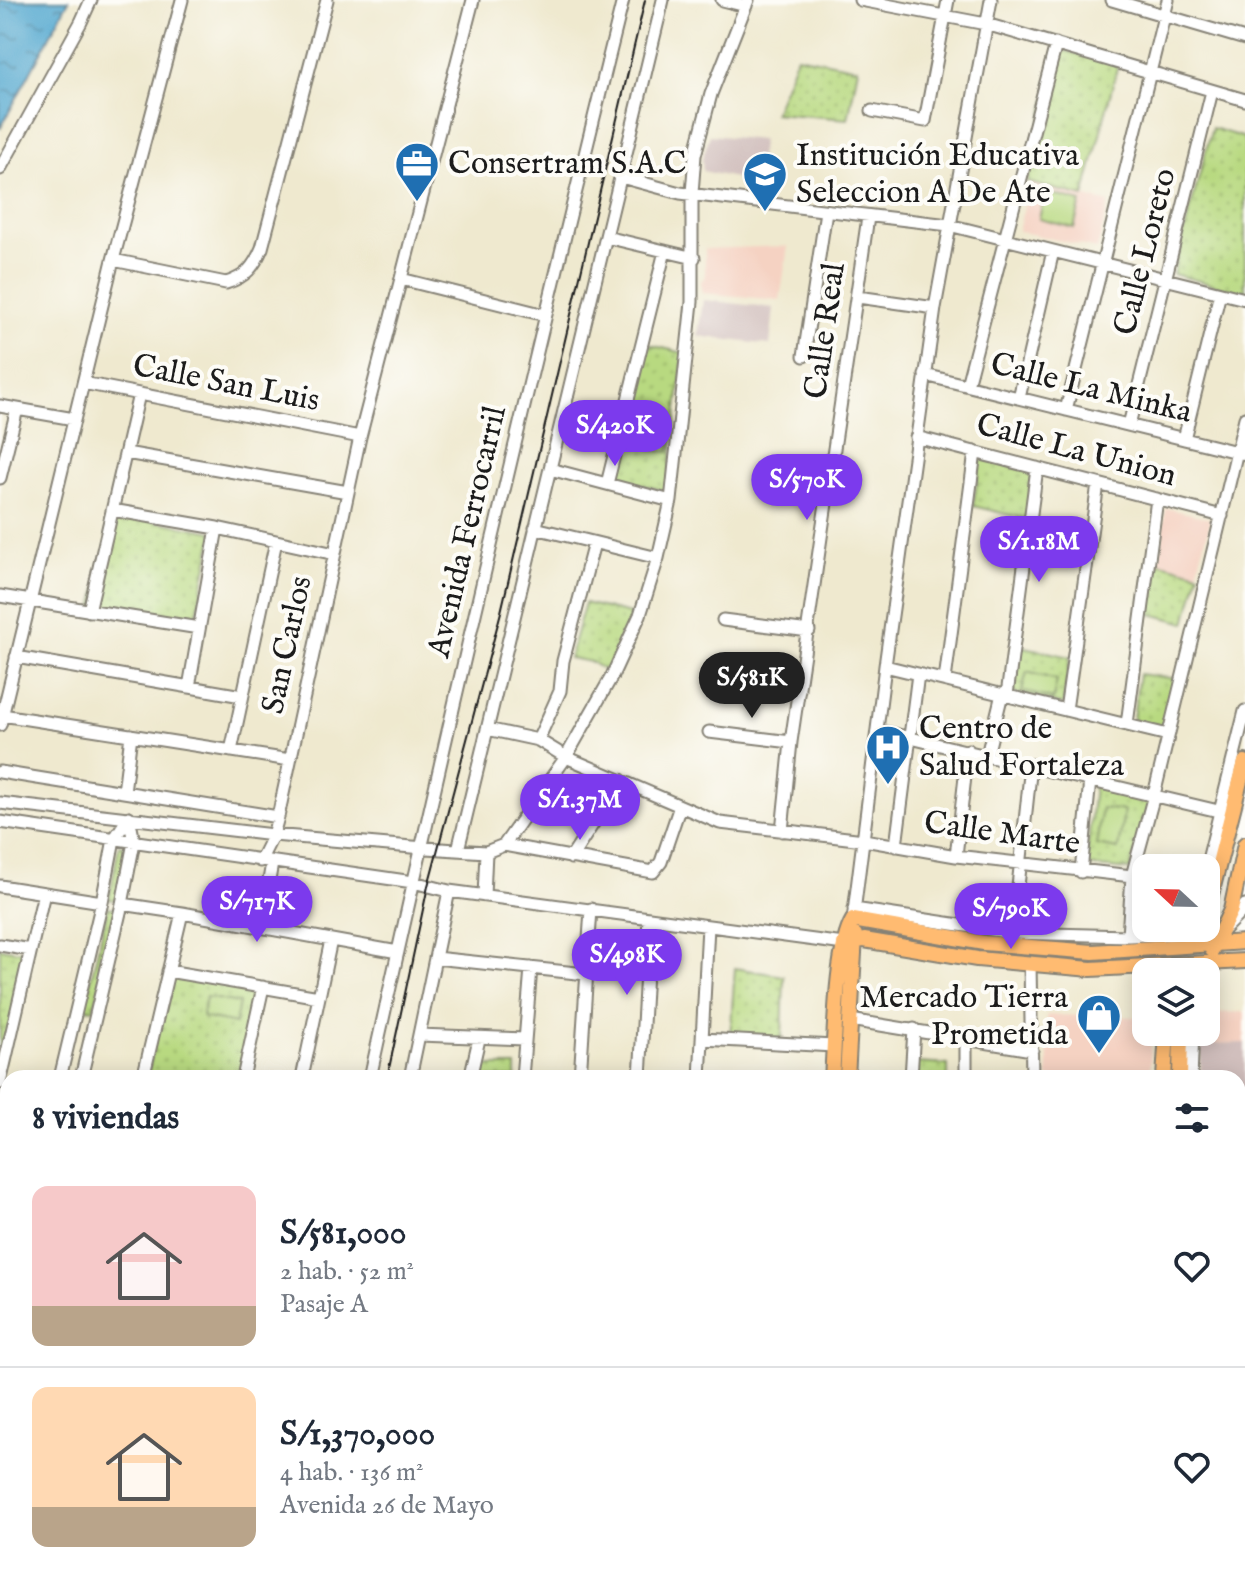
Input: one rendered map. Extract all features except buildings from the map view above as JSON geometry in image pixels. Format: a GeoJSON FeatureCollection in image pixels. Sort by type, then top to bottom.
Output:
{"type":"FeatureCollection","features":[{"type":"Feature","properties":{"kind":"main road"},"geometry":{"type":"LineString","coordinates":[[1218,854],[1226,813],[1245,762]]}},
{"type":"Feature","properties":{"kind":"main road"},"geometry":{"type":"LineString","coordinates":[[1220,935],[1241,908],[1245,844]]}},
{"type":"Feature","properties":{"kind":"main road"},"geometry":{"type":"LineString","coordinates":[[832,1070],[853,914],[984,943],[1121,952],[1162,942]]}},
{"type":"Feature","properties":{"kind":"main road"},"geometry":{"type":"LineString","coordinates":[[1220,938],[1245,942]]}},
{"type":"Feature","properties":{"kind":"main road"},"geometry":{"type":"LineString","coordinates":[[850,943],[864,940],[977,959],[1132,970]]}},
{"type":"Feature","properties":{"kind":"main road"},"geometry":{"type":"LineString","coordinates":[[847,1070],[850,943]]}},
{"type":"Feature","properties":{"kind":"main road"},"geometry":{"type":"LineString","coordinates":[[1220,966],[1245,961]]}},
{"type":"Feature","properties":{"kind":"main road"},"geometry":{"type":"LineString","coordinates":[[1165,1070],[1166,1046]]}},
{"type":"Feature","properties":{"kind":"main road"},"geometry":{"type":"LineString","coordinates":[[1180,1070],[1181,1046]]}},
{"type":"Feature","properties":{"kind":"street"},"geometry":{"type":"LineString","coordinates":[[0,169],[91,0]]}},
{"type":"Feature","properties":{"kind":"street"},"geometry":{"type":"LineString","coordinates":[[182,0],[113,260],[1,720],[131,735],[290,760]]}},
{"type":"Feature","properties":{"kind":"street"},"geometry":{"type":"LineString","coordinates":[[113,260],[226,283],[237,280],[254,266],[262,248],[327,0]]}},
{"type":"Feature","properties":{"kind":"street","name":"San Carlos"},"geometry":{"type":"LineString","coordinates":[[261,927],[266,862],[360,437],[473,0]]}},
{"type":"Feature","properties":{"kind":"street","name":"Avenida Ferrocarril"},"geometry":{"type":"LineString","coordinates":[[372,1070],[420,848],[545,315],[623,0]]}},
{"type":"Feature","properties":{"kind":"street"},"geometry":{"type":"LineString","coordinates":[[458,850],[663,0]]}},
{"type":"Feature","properties":{"kind":"street"},"geometry":{"type":"LineString","coordinates":[[504,845],[566,757],[612,676],[640,615],[658,558],[671,501],[692,302],[695,155],[701,126],[747,3],[722,0]]}},
{"type":"Feature","properties":{"kind":"street"},"geometry":{"type":"LineString","coordinates":[[860,0],[986,24],[1245,100]]}},
{"type":"Feature","properties":{"kind":"street"},"geometry":{"type":"LineString","coordinates":[[872,111],[925,121],[948,0]]}},
{"type":"Feature","properties":{"kind":"street"},"geometry":{"type":"LineString","coordinates":[[991,0],[935,308],[853,914],[1013,933],[1132,936]]}},
{"type":"Feature","properties":{"kind":"street"},"geometry":{"type":"LineString","coordinates":[[1112,0],[1245,39]]}},
{"type":"Feature","properties":{"kind":"street"},"geometry":{"type":"LineString","coordinates":[[1066,410],[1168,0]]}},
{"type":"Feature","properties":{"kind":"street"},"geometry":{"type":"LineString","coordinates":[[967,385],[1056,44]]}},
{"type":"Feature","properties":{"kind":"street","name":"Calle Loreto"},"geometry":{"type":"LineString","coordinates":[[1129,425],[1212,91]]}},
{"type":"Feature","properties":{"kind":"street"},"geometry":{"type":"LineString","coordinates":[[621,177],[680,193],[949,225],[1245,299]]}},
{"type":"Feature","properties":{"kind":"street"},"geometry":{"type":"LineString","coordinates":[[804,356],[826,211]]}},
{"type":"Feature","properties":{"kind":"street","name":"Calle Real"},"geometry":{"type":"LineString","coordinates":[[782,831],[791,742],[868,217]]}},
{"type":"Feature","properties":{"kind":"street"},"geometry":{"type":"LineString","coordinates":[[606,237],[694,258]]}},
{"type":"Feature","properties":{"kind":"street"},"geometry":{"type":"LineString","coordinates":[[607,484],[665,251]]}},
{"type":"Feature","properties":{"kind":"street"},"geometry":{"type":"LineString","coordinates":[[1019,398],[1053,251]]}},
{"type":"Feature","properties":{"kind":"street"},"geometry":{"type":"LineString","coordinates":[[401,279],[545,315]]}},
{"type":"Feature","properties":{"kind":"street"},"geometry":{"type":"LineString","coordinates":[[1184,439],[1220,293]]}},
{"type":"Feature","properties":{"kind":"street"},"geometry":{"type":"LineString","coordinates":[[858,297],[935,308]]}},
{"type":"Feature","properties":{"kind":"street","name":"Calle La Minka"},"geometry":{"type":"LineString","coordinates":[[925,375],[1241,453]]}},
{"type":"Feature","properties":{"kind":"street","name":"Calle San Luis"},"geometry":{"type":"LineString","coordinates":[[83,383],[360,437]]}},
{"type":"Feature","properties":{"kind":"street"},"geometry":{"type":"LineString","coordinates":[[89,611],[139,394]]}},
{"type":"Feature","properties":{"kind":"street"},"geometry":{"type":"LineString","coordinates":[[0,406],[74,419]]}},
{"type":"Feature","properties":{"kind":"street"},"geometry":{"type":"LineString","coordinates":[[0,478],[17,409]]}},
{"type":"Feature","properties":{"kind":"street"},"geometry":{"type":"LineString","coordinates":[[1138,854],[1222,516],[1241,453],[1245,418]]}},
{"type":"Feature","properties":{"kind":"street","name":"Calle La Union"},"geometry":{"type":"LineString","coordinates":[[916,437],[1222,516]]}},
{"type":"Feature","properties":{"kind":"street"},"geometry":{"type":"LineString","coordinates":[[945,680],[975,452]]}},
{"type":"Feature","properties":{"kind":"street"},"geometry":{"type":"LineString","coordinates":[[126,453],[348,492]]}},
{"type":"Feature","properties":{"kind":"street"},"geometry":{"type":"LineString","coordinates":[[987,755],[1004,695],[1037,468]]}},
{"type":"Feature","properties":{"kind":"street"},"geometry":{"type":"LineString","coordinates":[[550,469],[671,501]]}},
{"type":"Feature","properties":{"kind":"street"},"geometry":{"type":"LineString","coordinates":[[1066,710],[1098,484]]}},
{"type":"Feature","properties":{"kind":"street"},"geometry":{"type":"LineString","coordinates":[[1127,724],[1157,499]]}},
{"type":"Feature","properties":{"kind":"street"},"geometry":{"type":"LineString","coordinates":[[112,510],[217,528],[335,554]]}},
{"type":"Feature","properties":{"kind":"street"},"geometry":{"type":"LineString","coordinates":[[189,687],[217,528]]}},
{"type":"Feature","properties":{"kind":"street"},"geometry":{"type":"LineString","coordinates":[[535,528],[658,558]]}},
{"type":"Feature","properties":{"kind":"street"},"geometry":{"type":"LineString","coordinates":[[231,751],[276,541]]}},
{"type":"Feature","properties":{"kind":"street"},"geometry":{"type":"LineString","coordinates":[[538,740],[560,691],[563,661],[594,543]]}},
{"type":"Feature","properties":{"kind":"street"},"geometry":{"type":"LineString","coordinates":[[0,596],[199,628]]}},
{"type":"Feature","properties":{"kind":"street"},"geometry":{"type":"LineString","coordinates":[[723,620],[809,631]]}},
{"type":"Feature","properties":{"kind":"street"},"geometry":{"type":"LineString","coordinates":[[16,657],[242,696]]}},
{"type":"Feature","properties":{"kind":"street"},"geometry":{"type":"LineString","coordinates":[[885,666],[1168,735]]}},
{"type":"Feature","properties":{"kind":"street"},"geometry":{"type":"LineString","coordinates":[[896,846],[918,674]]}},
{"type":"Feature","properties":{"kind":"street"},"geometry":{"type":"LineString","coordinates":[[717,679],[799,690]]}},
{"type":"Feature","properties":{"kind":"street"},"geometry":{"type":"LineString","coordinates":[[1211,854],[1226,813],[1245,711]]}},
{"type":"Feature","properties":{"kind":"street","name":"Calle Marte"},"geometry":{"type":"LineString","coordinates":[[487,729],[538,740],[566,757],[720,823],[864,840],[956,856],[1132,876]]}},
{"type":"Feature","properties":{"kind":"street"},"geometry":{"type":"LineString","coordinates":[[877,730],[1226,813]]}},
{"type":"Feature","properties":{"kind":"street"},"geometry":{"type":"LineString","coordinates":[[709,732],[791,742]]}},
{"type":"Feature","properties":{"kind":"street"},"geometry":{"type":"LineString","coordinates":[[124,792],[131,735]]}},
{"type":"Feature","properties":{"kind":"street"},"geometry":{"type":"LineString","coordinates":[[956,856],[968,750]]}},
{"type":"Feature","properties":{"kind":"street"},"geometry":{"type":"LineString","coordinates":[[1013,933],[1031,765]]}},
{"type":"Feature","properties":{"kind":"street"},"geometry":{"type":"LineString","coordinates":[[0,772],[278,817]]}},
{"type":"Feature","properties":{"kind":"street"},"geometry":{"type":"LineString","coordinates":[[571,858],[621,780]]}},
{"type":"Feature","properties":{"kind":"street"},"geometry":{"type":"LineString","coordinates":[[1081,872],[1090,780]]}},
{"type":"Feature","properties":{"kind":"street"},"geometry":{"type":"LineString","coordinates":[[0,803],[273,835],[420,848],[486,852],[504,845],[653,872],[661,862],[680,806]]}},
{"type":"Feature","properties":{"kind":"street"},"geometry":{"type":"LineString","coordinates":[[62,1070],[114,839],[129,817]]}},
{"type":"Feature","properties":{"kind":"street"},"geometry":{"type":"LineString","coordinates":[[83,1070],[134,842],[129,817]]}},
{"type":"Feature","properties":{"kind":"street"},"geometry":{"type":"LineString","coordinates":[[0,822],[413,882],[484,896],[850,943]]}},
{"type":"Feature","properties":{"kind":"street"},"geometry":{"type":"LineString","coordinates":[[484,896],[486,852]]}},
{"type":"Feature","properties":{"kind":"street"},"geometry":{"type":"LineString","coordinates":[[1128,936],[1132,876]]}},
{"type":"Feature","properties":{"kind":"street"},"geometry":{"type":"LineString","coordinates":[[0,886],[102,902]]}},
{"type":"Feature","properties":{"kind":"street"},"geometry":{"type":"LineString","coordinates":[[412,1070],[449,891]]}},
{"type":"Feature","properties":{"kind":"street"},"geometry":{"type":"LineString","coordinates":[[3,1070],[44,893]]}},
{"type":"Feature","properties":{"kind":"street"},"geometry":{"type":"LineString","coordinates":[[122,904],[398,952]]}},
{"type":"Feature","properties":{"kind":"street"},"geometry":{"type":"LineString","coordinates":[[1220,911],[1241,908]]}},
{"type":"Feature","properties":{"kind":"street"},"geometry":{"type":"LineString","coordinates":[[580,1070],[591,909]]}},
{"type":"Feature","properties":{"kind":"street"},"geometry":{"type":"LineString","coordinates":[[145,1070],[182,913]]}},
{"type":"Feature","properties":{"kind":"street"},"geometry":{"type":"LineString","coordinates":[[640,1070],[649,918]]}},
{"type":"Feature","properties":{"kind":"street"},"geometry":{"type":"LineString","coordinates":[[700,1070],[708,926]]}},
{"type":"Feature","properties":{"kind":"street"},"geometry":{"type":"LineString","coordinates":[[304,1070],[331,940]]}},
{"type":"Feature","properties":{"kind":"street"},"geometry":{"type":"LineString","coordinates":[[0,945],[31,950]]}},
{"type":"Feature","properties":{"kind":"street"},"geometry":{"type":"LineString","coordinates":[[435,958],[586,974]]}},
{"type":"Feature","properties":{"kind":"street"},"geometry":{"type":"LineString","coordinates":[[1030,963],[1032,1070]]}},
{"type":"Feature","properties":{"kind":"street"},"geometry":{"type":"LineString","coordinates":[[522,1070],[531,968]]}},
{"type":"Feature","properties":{"kind":"street"},"geometry":{"type":"LineString","coordinates":[[168,971],[319,997]]}},
{"type":"Feature","properties":{"kind":"street"},"geometry":{"type":"LineString","coordinates":[[245,1070],[263,987]]}},
{"type":"Feature","properties":{"kind":"street"},"geometry":{"type":"LineString","coordinates":[[75,1013],[95,1018]]}},
{"type":"Feature","properties":{"kind":"street"},"geometry":{"type":"LineString","coordinates":[[850,1020],[1032,1050]]}},
{"type":"Feature","properties":{"kind":"street"},"geometry":{"type":"LineString","coordinates":[[911,1070],[914,1029]]}},
{"type":"Feature","properties":{"kind":"street"},"geometry":{"type":"LineString","coordinates":[[419,1035],[524,1039]]}},
{"type":"Feature","properties":{"kind":"street"},"geometry":{"type":"LineString","coordinates":[[966,1038],[966,1070]]}},
{"type":"Feature","properties":{"kind":"street"},"geometry":{"type":"LineString","coordinates":[[472,1070],[479,1039]]}},
{"type":"Feature","properties":{"kind":"street"},"geometry":{"type":"LineString","coordinates":[[702,1039],[834,1046]]}},
{"type":"Feature","properties":{"kind":"street"},"geometry":{"type":"LineString","coordinates":[[1191,1070],[1192,1046]]}},
{"type":"Feature","properties":{"kind":"shaded area"},"geometry":{"type":"Polygon","coordinates":[[[710,135],[761,140],[758,183],[703,171],[702,159],[710,135]]]}},
{"type":"Feature","properties":{"kind":"shaded area"},"geometry":{"type":"Polygon","coordinates":[[[1030,182],[1109,203],[1097,249],[1018,231],[1030,182]]]}},
{"type":"Feature","properties":{"kind":"shaded area"},"geometry":{"type":"Polygon","coordinates":[[[788,246],[780,300],[702,293],[705,249],[788,246]]]}},
{"type":"Feature","properties":{"kind":"shaded area"},"geometry":{"type":"Polygon","coordinates":[[[703,300],[774,308],[770,345],[698,336],[703,300]]]}},
{"type":"Feature","properties":{"kind":"shaded area"},"geometry":{"type":"Polygon","coordinates":[[[1166,508],[1211,519],[1197,572],[1159,563],[1166,508]]]}},
{"type":"Feature","properties":{"kind":"shaded area"},"geometry":{"type":"Polygon","coordinates":[[[1245,1012],[1245,1043],[1220,1044],[1220,1013],[1245,1012]]]}},
{"type":"Feature","properties":{"kind":"shaded area","name":"Mercado Tierra Prometida"},"geometry":{"type":"Polygon","coordinates":[[[1047,1015],[1132,1017],[1132,1046],[1151,1046],[1150,1070],[1048,1070],[1047,1015]]]}},
{"type":"Feature","properties":{"kind":"shaded area"},"geometry":{"type":"Polygon","coordinates":[[[1245,1043],[1245,1070],[1200,1070],[1201,1046],[1245,1043]]]}},
{"type":"Feature","properties":{"kind":"green space"},"geometry":{"type":"Polygon","coordinates":[[[1058,49],[1118,64],[1084,197],[1027,182],[1058,49]]]}},
{"type":"Feature","properties":{"kind":"green space"},"geometry":{"type":"Polygon","coordinates":[[[797,56],[858,68],[848,119],[774,113],[797,56]]]}},
{"type":"Feature","properties":{"kind":"green space"},"geometry":{"type":"Polygon","coordinates":[[[1212,128],[1245,138],[1245,293],[1173,274],[1212,128]]]}},
{"type":"Feature","properties":{"kind":"green space"},"geometry":{"type":"Polygon","coordinates":[[[1045,192],[1081,202],[1074,228],[1039,219],[1045,192]]]}},
{"type":"Feature","properties":{"kind":"green space"},"geometry":{"type":"Polygon","coordinates":[[[646,344],[684,353],[667,491],[614,478],[646,344]]]}},
{"type":"Feature","properties":{"kind":"green space"},"geometry":{"type":"Polygon","coordinates":[[[655,411],[673,412],[669,452],[651,450],[655,411]]]}},
{"type":"Feature","properties":{"kind":"green space"},"geometry":{"type":"Polygon","coordinates":[[[981,458],[1033,472],[1026,519],[973,506],[981,458]]]}},
{"type":"Feature","properties":{"kind":"green space"},"geometry":{"type":"Polygon","coordinates":[[[115,514],[214,532],[195,623],[93,608],[115,514]]]}},
{"type":"Feature","properties":{"kind":"green space"},"geometry":{"type":"Polygon","coordinates":[[[1158,562],[1199,573],[1186,623],[1151,614],[1158,562]]]}},
{"type":"Feature","properties":{"kind":"green space"},"geometry":{"type":"Polygon","coordinates":[[[585,603],[634,615],[607,672],[591,662],[569,658],[585,603]]]}},
{"type":"Feature","properties":{"kind":"green space"},"geometry":{"type":"Polygon","coordinates":[[[1016,645],[1070,657],[1063,705],[1011,692],[1016,645]]]}},
{"type":"Feature","properties":{"kind":"green space"},"geometry":{"type":"Polygon","coordinates":[[[1027,672],[1057,680],[1053,699],[1022,691],[1027,672]]]}},
{"type":"Feature","properties":{"kind":"green space"},"geometry":{"type":"Polygon","coordinates":[[[1139,674],[1178,679],[1167,730],[1134,723],[1139,674]]]}},
{"type":"Feature","properties":{"kind":"green space"},"geometry":{"type":"Polygon","coordinates":[[[1094,785],[1150,799],[1132,854],[1130,870],[1086,866],[1094,785]]]}},
{"type":"Feature","properties":{"kind":"green space"},"geometry":{"type":"Polygon","coordinates":[[[1102,808],[1124,811],[1118,849],[1096,845],[1102,808]]]}},
{"type":"Feature","properties":{"kind":"green space"},"geometry":{"type":"Polygon","coordinates":[[[119,845],[128,847],[118,900],[109,899],[119,845]]]}},
{"type":"Feature","properties":{"kind":"green space"},"geometry":{"type":"Polygon","coordinates":[[[108,907],[118,909],[94,1009],[84,1008],[108,907]]]}},
{"type":"Feature","properties":{"kind":"green space"},"geometry":{"type":"Polygon","coordinates":[[[0,948],[26,952],[0,1070],[0,948]]]}},
{"type":"Feature","properties":{"kind":"green space"},"geometry":{"type":"Polygon","coordinates":[[[735,968],[784,976],[782,1040],[730,1037],[735,968]]]}},
{"type":"Feature","properties":{"kind":"green space"},"geometry":{"type":"Polygon","coordinates":[[[169,976],[257,988],[241,1070],[149,1070],[169,976]]]}},
{"type":"Feature","properties":{"kind":"green space"},"geometry":{"type":"Polygon","coordinates":[[[206,997],[239,1003],[235,1024],[202,1017],[206,997]]]}},
{"type":"Feature","properties":{"kind":"green space"},"geometry":{"type":"Polygon","coordinates":[[[916,1063],[948,1065],[948,1070],[916,1070],[916,1063]]]}},
{"type":"Feature","properties":{"kind":"green space"},"geometry":{"type":"Polygon","coordinates":[[[477,1066],[516,1066],[516,1070],[476,1070],[477,1066]]]}},
{"type":"Feature","properties":{"kind":"water"},"geometry":{"type":"Polygon","coordinates":[[[0,0],[69,0],[0,129],[0,0]]]}},
{"type":"Feature","properties":{"kind":"railway"},"geometry":{"type":"LineString","coordinates":[[389,1070],[428,886],[501,612],[645,0]]}},
{"type":"Feature","properties":{"kind":"place","name":"Consertram S.A.C"},"geometry":{"type":"Point","coordinates":[417,203]}},
{"type":"Feature","properties":{"kind":"place","name":"Institución Educativa Seleccion A De Ate"},"geometry":{"type":"Point","coordinates":[765,213]}},
{"type":"Feature","properties":{"kind":"place","name":"Centro de Salud Fortaleza"},"geometry":{"type":"Point","coordinates":[888,786]}},
{"type":"Feature","properties":{"kind":"place","name":"Mercado Tierra Prometida"},"geometry":{"type":"Point","coordinates":[1099,1055]}}]}
